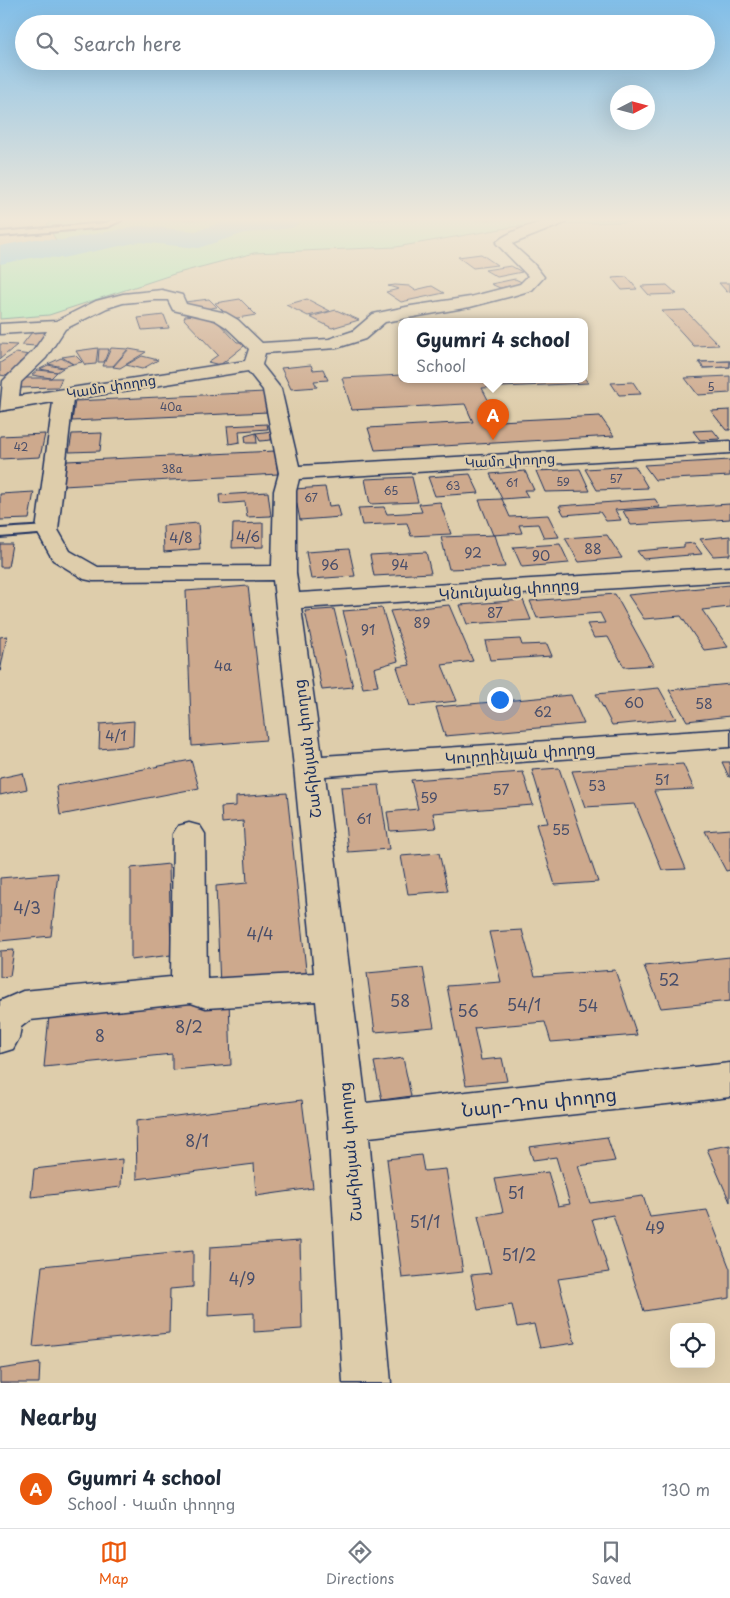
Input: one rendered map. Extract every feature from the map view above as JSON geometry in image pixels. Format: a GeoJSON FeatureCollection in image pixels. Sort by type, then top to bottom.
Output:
{"type":"FeatureCollection","features":[{"type":"Feature","properties":{"kind":"street","name":"Կամո փողոց"},"geometry":{"type":"LineString","coordinates":[[4,404],[255,356],[331,344],[359,335],[379,318],[411,310],[470,302],[526,287],[528,285]]}},
{"type":"Feature","properties":{"kind":"street","name":"Շահինյան փողոց"},"geometry":{"type":"LineString","coordinates":[[60,326],[104,302],[135,296],[168,295],[176,298],[179,307],[191,312],[214,314],[228,320],[255,356],[272,389],[290,473],[285,491],[286,587],[309,767],[348,1122],[367,1383]]}},
{"type":"Feature","properties":{"kind":"street"},"geometry":{"type":"LineString","coordinates":[[0,329],[60,326]]}},
{"type":"Feature","properties":{"kind":"street"},"geometry":{"type":"LineString","coordinates":[[4,404],[12,381],[40,354],[60,326]]}},
{"type":"Feature","properties":{"kind":"street"},"geometry":{"type":"LineString","coordinates":[[47,530],[64,394]]}},
{"type":"Feature","properties":{"kind":"street","name":"Կամո փողոց"},"geometry":{"type":"LineString","coordinates":[[290,473],[730,447]]}},
{"type":"Feature","properties":{"kind":"street","name":"Կնունյանց փողոց"},"geometry":{"type":"LineString","coordinates":[[47,530],[61,555],[93,574],[286,587],[730,574]]}},
{"type":"Feature","properties":{"kind":"street","name":"Կուրղինյան փողոց"},"geometry":{"type":"LineString","coordinates":[[309,767],[730,738]]}},
{"type":"Feature","properties":{"kind":"street"},"geometry":{"type":"LineString","coordinates":[[189,834],[188,983],[192,989]]}},
{"type":"Feature","properties":{"kind":"street"},"geometry":{"type":"LineString","coordinates":[[0,1038],[2,1025],[8,1014],[23,1006],[192,989],[206,994],[333,986]]}},
{"type":"Feature","properties":{"kind":"street","name":"Նար-Դոս փողոց"},"geometry":{"type":"LineString","coordinates":[[348,1122],[730,1080]]}},
{"type":"Feature","properties":{"kind":"lane"},"geometry":{"type":"LineString","coordinates":[[0,533],[47,530]]}},
{"type":"Feature","properties":{"kind":"green space"},"geometry":{"type":"Polygon","coordinates":[[[0,285],[142,285],[49,315],[0,319],[0,285]]]}},
{"type":"Feature","properties":{"kind":"building"},"geometry":{"type":"Polygon","coordinates":[[[492,285],[517,285],[500,288],[492,285]]]}},
{"type":"Feature","properties":{"kind":"building"},"geometry":{"type":"Polygon","coordinates":[[[617,285],[633,285],[637,289],[622,290],[617,285]]]}},
{"type":"Feature","properties":{"kind":"building"},"geometry":{"type":"Polygon","coordinates":[[[667,285],[677,294],[649,295],[641,286],[667,285]]]}},
{"type":"Feature","properties":{"kind":"building"},"geometry":{"type":"Polygon","coordinates":[[[720,285],[730,285],[730,291],[727,292],[720,285]]]}},
{"type":"Feature","properties":{"kind":"building"},"geometry":{"type":"Polygon","coordinates":[[[388,286],[409,286],[415,290],[432,286],[444,293],[401,302],[386,292],[399,289],[388,286]]]}},
{"type":"Feature","properties":{"kind":"building"},"geometry":{"type":"Polygon","coordinates":[[[209,299],[217,307],[193,311],[185,302],[209,299]]]}},
{"type":"Feature","properties":{"kind":"building"},"geometry":{"type":"Polygon","coordinates":[[[240,299],[256,315],[231,319],[215,303],[240,299]]]}},
{"type":"Feature","properties":{"kind":"building"},"geometry":{"type":"Polygon","coordinates":[[[307,299],[330,311],[308,316],[286,305],[307,299]]]}},
{"type":"Feature","properties":{"kind":"building"},"geometry":{"type":"Polygon","coordinates":[[[336,310],[359,320],[332,328],[310,317],[336,310]]]}},
{"type":"Feature","properties":{"kind":"building"},"geometry":{"type":"Polygon","coordinates":[[[685,310],[719,345],[694,346],[662,311],[685,310]]]}},
{"type":"Feature","properties":{"kind":"building"},"geometry":{"type":"Polygon","coordinates":[[[204,314],[213,317],[237,342],[243,342],[244,346],[220,365],[208,362],[218,355],[184,319],[185,316],[204,314]]]}},
{"type":"Feature","properties":{"kind":"building"},"geometry":{"type":"Polygon","coordinates":[[[164,315],[169,328],[142,330],[138,318],[164,315]]]}},
{"type":"Feature","properties":{"kind":"building"},"geometry":{"type":"Polygon","coordinates":[[[35,328],[49,328],[36,346],[22,345],[35,328]]]}},
{"type":"Feature","properties":{"kind":"building"},"geometry":{"type":"Polygon","coordinates":[[[0,344],[17,345],[0,359],[0,344]]]}},
{"type":"Feature","properties":{"kind":"building"},"geometry":{"type":"Polygon","coordinates":[[[98,348],[96,364],[85,365],[76,351],[98,348]]]}},
{"type":"Feature","properties":{"kind":"building"},"geometry":{"type":"Polygon","coordinates":[[[111,348],[128,349],[113,366],[103,366],[111,348]]]}},
{"type":"Feature","properties":{"kind":"building"},"geometry":{"type":"Polygon","coordinates":[[[99,349],[109,349],[104,362],[98,362],[99,349]]]}},
{"type":"Feature","properties":{"kind":"building"},"geometry":{"type":"Polygon","coordinates":[[[129,349],[146,352],[120,368],[113,367],[129,349]]]}},
{"type":"Feature","properties":{"kind":"building"},"geometry":{"type":"Polygon","coordinates":[[[16,353],[30,355],[19,363],[24,363],[6,376],[0,375],[0,363],[16,353]]]}},
{"type":"Feature","properties":{"kind":"building"},"geometry":{"type":"Polygon","coordinates":[[[75,355],[82,362],[73,364],[62,357],[75,355]]]}},
{"type":"Feature","properties":{"kind":"building"},"geometry":{"type":"Polygon","coordinates":[[[142,356],[158,360],[142,369],[126,365],[142,356]]]}},
{"type":"Feature","properties":{"kind":"building"},"geometry":{"type":"Polygon","coordinates":[[[61,358],[73,364],[63,367],[48,364],[61,358]]]}},
{"type":"Feature","properties":{"kind":"building"},"geometry":{"type":"Polygon","coordinates":[[[730,361],[730,367],[704,368],[699,362],[730,361]]]}},
{"type":"Feature","properties":{"kind":"building"},"geometry":{"type":"Polygon","coordinates":[[[730,361],[730,367],[703,368],[698,362],[730,361]]]}},
{"type":"Feature","properties":{"kind":"building"},"geometry":{"type":"Polygon","coordinates":[[[48,365],[63,368],[57,372],[40,369],[48,365]]]}},
{"type":"Feature","properties":{"kind":"building"},"geometry":{"type":"Polygon","coordinates":[[[311,365],[313,370],[323,369],[328,380],[314,381],[317,387],[291,389],[281,368],[311,365]]]}},
{"type":"Feature","properties":{"kind":"building"},"geometry":{"type":"Polygon","coordinates":[[[38,370],[57,372],[51,378],[32,375],[38,370]]]}},
{"type":"Feature","properties":{"kind":"building"},"geometry":{"type":"Polygon","coordinates":[[[398,375],[398,383],[588,383],[482,388],[499,421],[600,416],[614,436],[375,450],[368,428],[473,422],[465,404],[352,410],[342,378],[398,375]]]}},
{"type":"Feature","properties":{"kind":"building"},"geometry":{"type":"Polygon","coordinates":[[[730,376],[730,393],[698,395],[685,378],[730,376]]]}},
{"type":"Feature","properties":{"kind":"building"},"geometry":{"type":"Polygon","coordinates":[[[22,378],[62,378],[58,387],[18,388],[22,378]]]}},
{"type":"Feature","properties":{"kind":"building"},"geometry":{"type":"Polygon","coordinates":[[[633,382],[641,394],[619,395],[611,383],[633,382]]]}},
{"type":"Feature","properties":{"kind":"building"},"geometry":{"type":"Polygon","coordinates":[[[265,392],[268,412],[72,421],[75,401],[265,392]]]}},
{"type":"Feature","properties":{"kind":"building"},"geometry":{"type":"Polygon","coordinates":[[[730,410],[730,430],[726,430],[711,411],[730,410]]]}},
{"type":"Feature","properties":{"kind":"building"},"geometry":{"type":"Polygon","coordinates":[[[267,424],[268,429],[239,431],[240,442],[229,444],[227,426],[267,424]]]}},
{"type":"Feature","properties":{"kind":"building"},"geometry":{"type":"Polygon","coordinates":[[[713,430],[720,439],[700,440],[693,431],[713,430]]]}},
{"type":"Feature","properties":{"kind":"building"},"geometry":{"type":"Polygon","coordinates":[[[272,431],[271,440],[260,441],[256,433],[272,431]]]}},
{"type":"Feature","properties":{"kind":"building"},"geometry":{"type":"Polygon","coordinates":[[[102,433],[100,451],[69,452],[72,434],[102,433]]]}},
{"type":"Feature","properties":{"kind":"building"},"geometry":{"type":"Polygon","coordinates":[[[256,433],[257,443],[246,443],[245,436],[256,433]]]}},
{"type":"Feature","properties":{"kind":"building"},"geometry":{"type":"Polygon","coordinates":[[[45,434],[40,457],[0,459],[0,436],[45,434]]]}},
{"type":"Feature","properties":{"kind":"building"},"geometry":{"type":"Polygon","coordinates":[[[275,451],[278,474],[63,486],[67,461],[275,451]]]}},
{"type":"Feature","properties":{"kind":"building"},"geometry":{"type":"Polygon","coordinates":[[[730,460],[730,476],[655,480],[644,465],[730,460]]]}},
{"type":"Feature","properties":{"kind":"building"},"geometry":{"type":"Polygon","coordinates":[[[635,466],[648,488],[597,490],[585,469],[635,466]]]}},
{"type":"Feature","properties":{"kind":"building"},"geometry":{"type":"Polygon","coordinates":[[[580,469],[590,491],[545,492],[536,471],[580,469]]]}},
{"type":"Feature","properties":{"kind":"building"},"geometry":{"type":"Polygon","coordinates":[[[525,471],[534,490],[524,490],[528,497],[502,499],[490,474],[525,471]]]}},
{"type":"Feature","properties":{"kind":"building"},"geometry":{"type":"Polygon","coordinates":[[[470,474],[479,493],[435,496],[428,477],[470,474]]]}},
{"type":"Feature","properties":{"kind":"building"},"geometry":{"type":"Polygon","coordinates":[[[412,477],[418,502],[370,504],[365,479],[412,477]]]}},
{"type":"Feature","properties":{"kind":"building"},"geometry":{"type":"Polygon","coordinates":[[[325,487],[329,506],[338,505],[341,517],[300,520],[294,489],[325,487]]]}},
{"type":"Feature","properties":{"kind":"building"},"geometry":{"type":"Polygon","coordinates":[[[34,492],[29,519],[0,520],[0,494],[34,492]]]}},
{"type":"Feature","properties":{"kind":"building"},"geometry":{"type":"Polygon","coordinates":[[[268,492],[271,516],[247,517],[245,502],[220,504],[219,495],[268,492]]]}},
{"type":"Feature","properties":{"kind":"building"},"geometry":{"type":"Polygon","coordinates":[[[502,499],[510,517],[548,515],[559,537],[544,538],[538,524],[519,525],[522,533],[493,535],[479,500],[502,499]]]}},
{"type":"Feature","properties":{"kind":"building"},"geometry":{"type":"Polygon","coordinates":[[[655,499],[660,507],[615,510],[621,520],[606,521],[600,512],[564,515],[559,506],[655,499]]]}},
{"type":"Feature","properties":{"kind":"building"},"geometry":{"type":"Polygon","coordinates":[[[440,502],[451,534],[411,536],[407,523],[362,525],[358,508],[384,507],[387,514],[422,512],[419,504],[440,502]]]}},
{"type":"Feature","properties":{"kind":"building"},"geometry":{"type":"Polygon","coordinates":[[[730,504],[730,519],[631,525],[623,511],[730,504]]]}},
{"type":"Feature","properties":{"kind":"building"},"geometry":{"type":"Polygon","coordinates":[[[198,523],[200,549],[164,552],[163,526],[198,523]]]}},
{"type":"Feature","properties":{"kind":"building"},"geometry":{"type":"Polygon","coordinates":[[[263,523],[263,547],[232,548],[233,524],[263,523]]]}},
{"type":"Feature","properties":{"kind":"building"},"geometry":{"type":"Polygon","coordinates":[[[495,535],[505,567],[449,569],[441,537],[495,535]]]}},
{"type":"Feature","properties":{"kind":"building"},"geometry":{"type":"Polygon","coordinates":[[[607,535],[622,558],[579,562],[565,538],[607,535]]]}},
{"type":"Feature","properties":{"kind":"building"},"geometry":{"type":"Polygon","coordinates":[[[730,536],[730,555],[713,556],[700,539],[730,536]]]}},
{"type":"Feature","properties":{"kind":"building"},"geometry":{"type":"Polygon","coordinates":[[[694,543],[702,554],[643,559],[637,551],[684,547],[684,544],[694,543]]]}},
{"type":"Feature","properties":{"kind":"building"},"geometry":{"type":"Polygon","coordinates":[[[0,544],[12,544],[8,567],[0,567],[0,544]]]}},
{"type":"Feature","properties":{"kind":"building"},"geometry":{"type":"Polygon","coordinates":[[[560,544],[569,563],[522,567],[513,547],[560,544]]]}},
{"type":"Feature","properties":{"kind":"building"},"geometry":{"type":"Polygon","coordinates":[[[349,549],[355,576],[311,579],[306,552],[349,549]]]}},
{"type":"Feature","properties":{"kind":"building"},"geometry":{"type":"Polygon","coordinates":[[[426,552],[431,573],[374,576],[370,555],[426,552]]]}},
{"type":"Feature","properties":{"kind":"building"},"geometry":{"type":"Polygon","coordinates":[[[730,585],[730,607],[702,610],[728,647],[704,650],[681,616],[644,619],[628,595],[730,585]]]}},
{"type":"Feature","properties":{"kind":"building"},"geometry":{"type":"Polygon","coordinates":[[[248,586],[266,740],[192,746],[186,591],[248,586]]]}},
{"type":"Feature","properties":{"kind":"building"},"geometry":{"type":"Polygon","coordinates":[[[615,594],[654,665],[624,667],[608,637],[594,638],[587,624],[605,623],[600,613],[537,618],[530,601],[615,594]]]}},
{"type":"Feature","properties":{"kind":"building"},"geometry":{"type":"Polygon","coordinates":[[[523,600],[531,620],[467,624],[460,605],[523,600]]]}},
{"type":"Feature","properties":{"kind":"building"},"geometry":{"type":"Polygon","coordinates":[[[449,605],[473,661],[442,665],[457,701],[410,706],[397,667],[410,665],[390,611],[449,605]]]}},
{"type":"Feature","properties":{"kind":"building"},"geometry":{"type":"Polygon","coordinates":[[[382,608],[398,661],[374,668],[378,686],[363,688],[343,611],[382,608]]]}},
{"type":"Feature","properties":{"kind":"building"},"geometry":{"type":"Polygon","coordinates":[[[334,609],[353,687],[322,690],[305,611],[334,609]]]}},
{"type":"Feature","properties":{"kind":"building"},"geometry":{"type":"Polygon","coordinates":[[[7,636],[0,672],[0,637],[7,636]]]}},
{"type":"Feature","properties":{"kind":"building"},"geometry":{"type":"Polygon","coordinates":[[[520,639],[522,645],[547,644],[552,656],[490,660],[485,641],[520,639]]]}},
{"type":"Feature","properties":{"kind":"building"},"geometry":{"type":"Polygon","coordinates":[[[730,684],[730,716],[687,721],[669,690],[730,684]]]}},
{"type":"Feature","properties":{"kind":"building"},"geometry":{"type":"Polygon","coordinates":[[[659,688],[676,719],[612,725],[596,694],[659,688]]]}},
{"type":"Feature","properties":{"kind":"building"},"geometry":{"type":"Polygon","coordinates":[[[571,695],[584,724],[445,736],[436,707],[571,695]]]}},
{"type":"Feature","properties":{"kind":"building"},"geometry":{"type":"Polygon","coordinates":[[[134,721],[133,746],[99,749],[100,724],[134,721]]]}},
{"type":"Feature","properties":{"kind":"building"},"geometry":{"type":"Polygon","coordinates":[[[191,760],[199,788],[60,815],[56,786],[191,760]]]}},
{"type":"Feature","properties":{"kind":"building"},"geometry":{"type":"Polygon","coordinates":[[[722,762],[730,762],[730,777],[729,777],[722,762]]]}},
{"type":"Feature","properties":{"kind":"building"},"geometry":{"type":"Polygon","coordinates":[[[683,764],[694,789],[654,791],[686,869],[662,870],[635,804],[585,807],[572,771],[683,764]]]}},
{"type":"Feature","properties":{"kind":"building"},"geometry":{"type":"Polygon","coordinates":[[[559,768],[598,882],[555,885],[536,824],[548,823],[532,770],[559,768]]]}},
{"type":"Feature","properties":{"kind":"building"},"geometry":{"type":"Polygon","coordinates":[[[523,772],[533,805],[433,813],[436,828],[390,831],[387,812],[418,809],[411,780],[523,772]]]}},
{"type":"Feature","properties":{"kind":"building"},"geometry":{"type":"Polygon","coordinates":[[[23,773],[27,789],[0,795],[0,778],[23,773]]]}},
{"type":"Feature","properties":{"kind":"building"},"geometry":{"type":"Polygon","coordinates":[[[379,785],[389,849],[348,852],[341,787],[379,785]]]}},
{"type":"Feature","properties":{"kind":"building"},"geometry":{"type":"Polygon","coordinates":[[[287,793],[307,979],[220,987],[216,886],[247,883],[243,821],[222,823],[221,807],[236,806],[236,797],[287,793]]]}},
{"type":"Feature","properties":{"kind":"building"},"geometry":{"type":"Polygon","coordinates":[[[730,829],[730,870],[726,871],[705,831],[730,829]]]}},
{"type":"Feature","properties":{"kind":"building"},"geometry":{"type":"Polygon","coordinates":[[[439,853],[448,891],[408,894],[401,856],[439,853]]]}},
{"type":"Feature","properties":{"kind":"building"},"geometry":{"type":"Polygon","coordinates":[[[169,864],[171,955],[131,960],[131,868],[169,864]]]}},
{"type":"Feature","properties":{"kind":"building"},"geometry":{"type":"Polygon","coordinates":[[[58,873],[51,936],[0,941],[0,878],[58,873]]]}},
{"type":"Feature","properties":{"kind":"building"},"geometry":{"type":"Polygon","coordinates":[[[522,930],[535,976],[615,970],[637,1035],[551,1042],[545,1022],[474,1028],[481,1060],[502,1058],[507,1081],[466,1085],[447,986],[501,982],[489,932],[522,930]]]}},
{"type":"Feature","properties":{"kind":"building"},"geometry":{"type":"Polygon","coordinates":[[[14,950],[10,976],[0,977],[0,951],[14,950]]]}},
{"type":"Feature","properties":{"kind":"building"},"geometry":{"type":"Polygon","coordinates":[[[730,957],[730,1001],[661,1008],[644,966],[730,957]]]}},
{"type":"Feature","properties":{"kind":"building"},"geometry":{"type":"Polygon","coordinates":[[[423,968],[434,1027],[375,1032],[367,973],[423,968]]]}},
{"type":"Feature","properties":{"kind":"building"},"geometry":{"type":"Polygon","coordinates":[[[229,999],[231,1065],[172,1070],[172,1054],[44,1067],[49,1016],[229,999]]]}},
{"type":"Feature","properties":{"kind":"building"},"geometry":{"type":"Polygon","coordinates":[[[403,1058],[411,1096],[382,1100],[374,1062],[403,1058]]]}},
{"type":"Feature","properties":{"kind":"building"},"geometry":{"type":"Polygon","coordinates":[[[302,1100],[313,1188],[256,1196],[254,1164],[137,1179],[136,1121],[302,1100]]]}},
{"type":"Feature","properties":{"kind":"building"},"geometry":{"type":"Polygon","coordinates":[[[607,1137],[615,1161],[578,1166],[590,1203],[643,1196],[650,1217],[707,1210],[730,1269],[730,1298],[644,1311],[613,1215],[592,1219],[609,1272],[558,1279],[575,1343],[540,1348],[534,1324],[517,1327],[512,1305],[478,1310],[471,1275],[491,1273],[478,1216],[503,1212],[495,1179],[548,1172],[558,1206],[570,1204],[556,1157],[533,1160],[529,1147],[607,1137]]]}},
{"type":"Feature","properties":{"kind":"building"},"geometry":{"type":"Polygon","coordinates":[[[730,1145],[730,1202],[707,1149],[730,1145]]]}},
{"type":"Feature","properties":{"kind":"building"},"geometry":{"type":"Polygon","coordinates":[[[421,1155],[424,1171],[446,1169],[463,1272],[402,1278],[387,1159],[421,1155]]]}},
{"type":"Feature","properties":{"kind":"building"},"geometry":{"type":"Polygon","coordinates":[[[122,1159],[121,1187],[31,1197],[34,1169],[122,1159]]]}},
{"type":"Feature","properties":{"kind":"building"},"geometry":{"type":"Polygon","coordinates":[[[300,1241],[302,1329],[254,1332],[254,1313],[208,1316],[210,1247],[300,1241]]]}},
{"type":"Feature","properties":{"kind":"building"},"geometry":{"type":"Polygon","coordinates":[[[193,1251],[193,1287],[170,1289],[169,1333],[33,1347],[42,1266],[193,1251]]]}},
{"type":"Feature","properties":{"kind":"building"},"geometry":{"type":"Polygon","coordinates":[[[40,1363],[39,1383],[0,1383],[0,1369],[40,1363]]]}},
{"type":"Feature","properties":{"kind":"place","name":"Gyumri 4 school"},"geometry":{"type":"Point","coordinates":[493,440]}}]}
